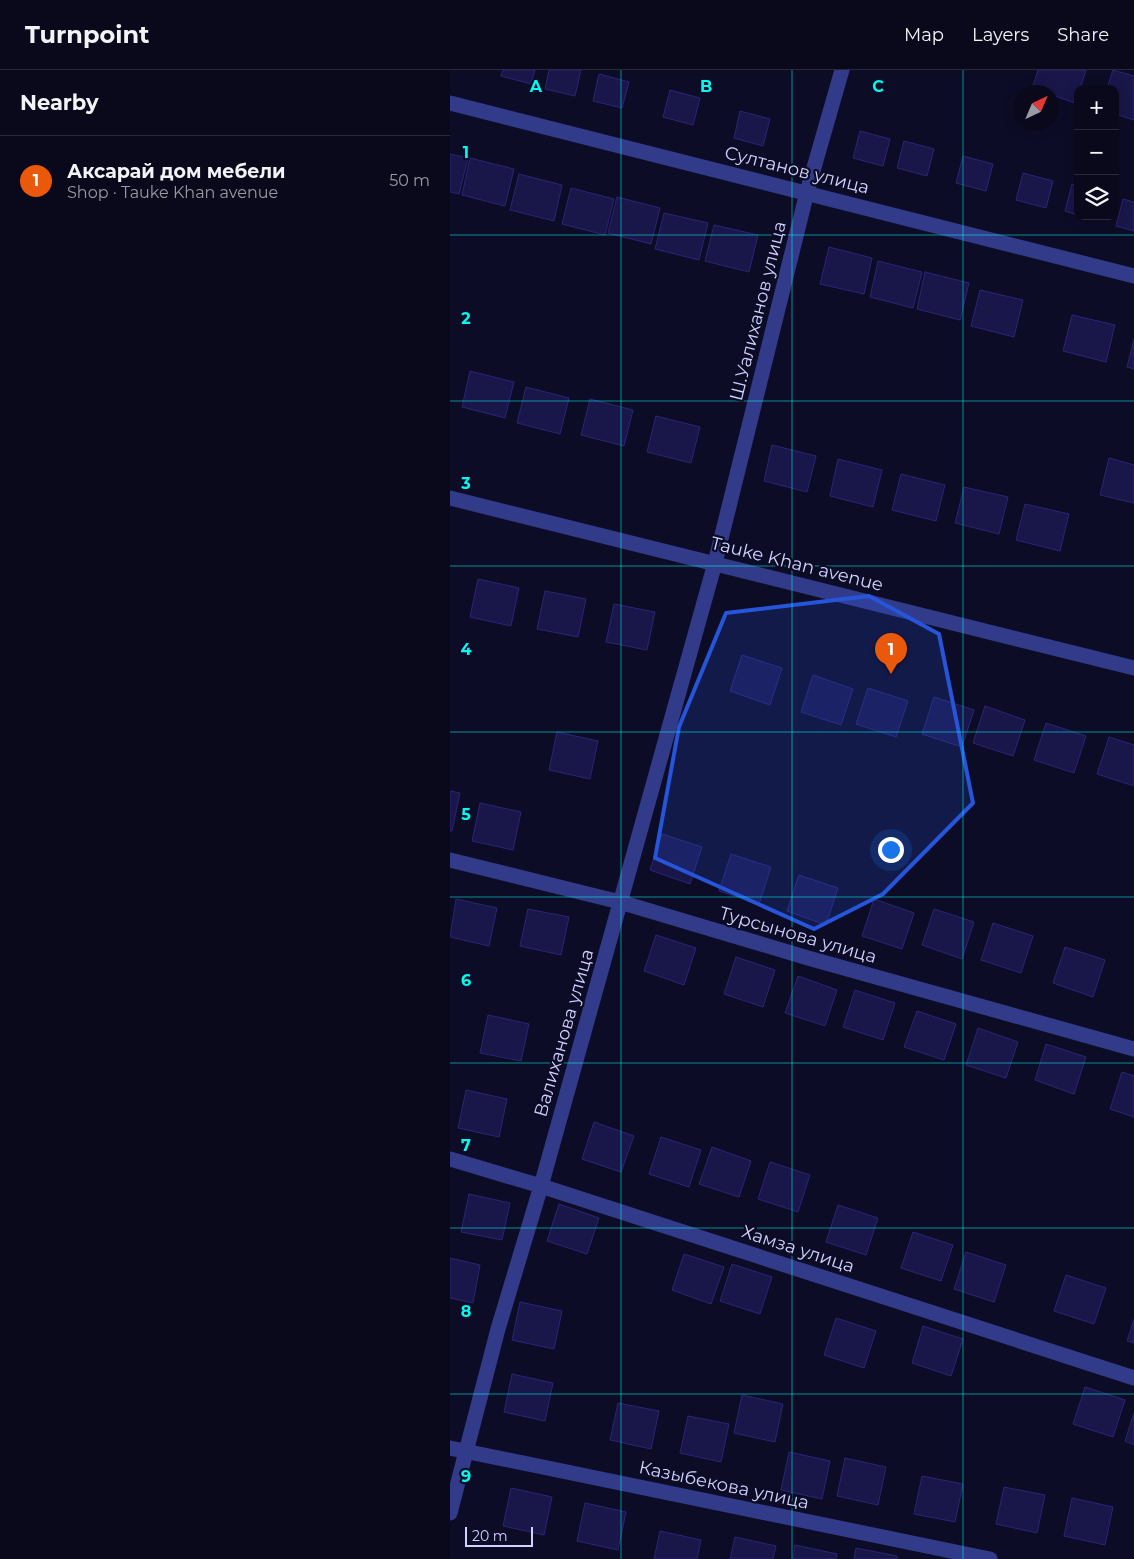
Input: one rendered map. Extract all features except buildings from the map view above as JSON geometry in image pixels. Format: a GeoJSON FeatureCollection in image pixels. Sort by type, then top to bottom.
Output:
{"type":"FeatureCollection","features":[{"type":"Feature","properties":{"kind":"street","name":"Ш.Уалиханов улица"},"geometry":{"type":"LineString","coordinates":[[715,563],[806,192],[842,70]]}},
{"type":"Feature","properties":{"kind":"street","name":"Султанов улица"},"geometry":{"type":"LineString","coordinates":[[450,103],[1134,276]]}},
{"type":"Feature","properties":{"kind":"street","name":"Tauke Khan avenue"},"geometry":{"type":"LineString","coordinates":[[450,498],[1134,668]]}},
{"type":"Feature","properties":{"kind":"street","name":"Валиханова улица"},"geometry":{"type":"LineString","coordinates":[[450,1513],[468,1452],[498,1329],[541,1186],[715,563]]}},
{"type":"Feature","properties":{"kind":"street","name":"Турсынова улица"},"geometry":{"type":"LineString","coordinates":[[450,860],[620,902],[808,958],[1134,1049]]}},
{"type":"Feature","properties":{"kind":"street","name":"Хамза улица"},"geometry":{"type":"LineString","coordinates":[[450,1159],[541,1186],[1134,1378]]}},
{"type":"Feature","properties":{"kind":"street","name":"Казыбекова улица"},"geometry":{"type":"LineString","coordinates":[[450,1448],[990,1559]]}},
{"type":"Feature","properties":{"kind":"highlighted area"},"geometry":{"type":"Polygon","coordinates":[[[869,596],[939,634],[973,803],[883,894],[814,929],[655,858],[679,727],[726,613],[869,596]]]}},
{"type":"Feature","properties":{"kind":"place","name":"Аксарай дом мебели"},"geometry":{"type":"Point","coordinates":[891,674]}}]}
